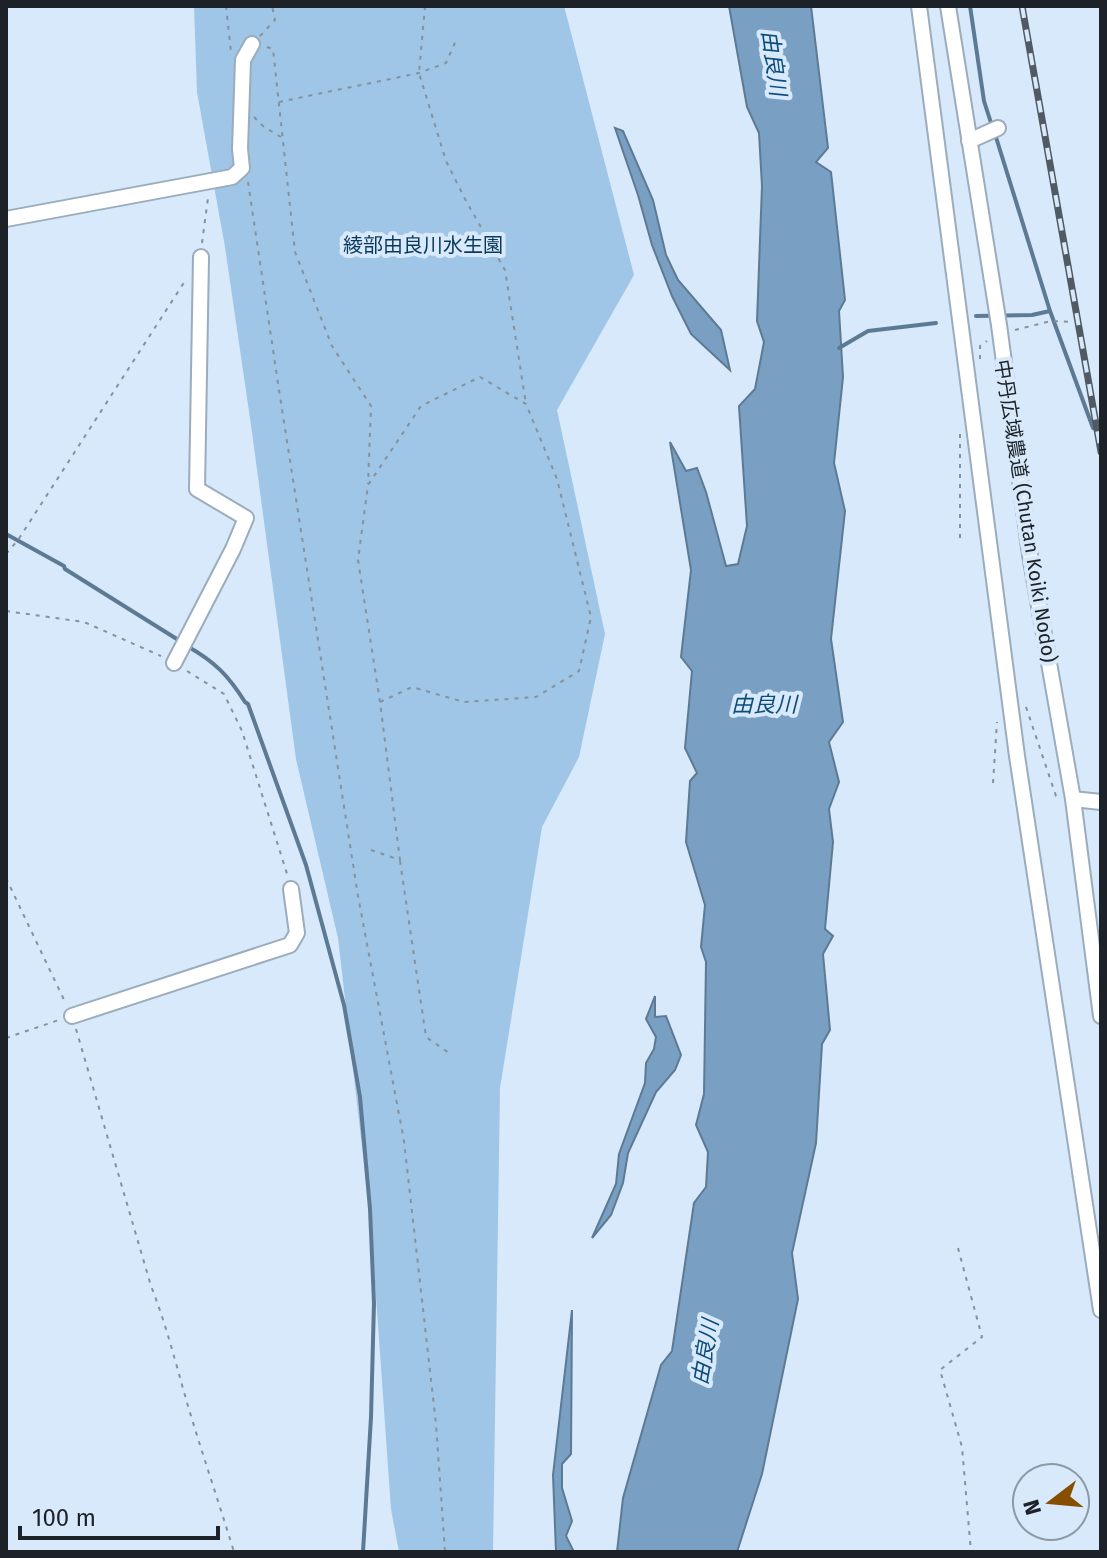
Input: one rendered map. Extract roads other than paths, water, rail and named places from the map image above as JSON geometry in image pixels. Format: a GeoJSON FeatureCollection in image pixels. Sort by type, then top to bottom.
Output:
{"type":"FeatureCollection","features":[{"type":"Feature","properties":{"kind":"street"},"geometry":{"type":"LineString","coordinates":[[919,6],[1015,741],[1101,1310]]}},
{"type":"Feature","properties":{"kind":"street","name":"中丹広域農道 (Chutan Koiki Nodo)"},"geometry":{"type":"LineString","coordinates":[[948,6],[996,307],[1030,555],[1073,799],[1101,1016]]}},
{"type":"Feature","properties":{"kind":"street"},"geometry":{"type":"LineString","coordinates":[[6,219],[232,177],[242,168],[243,60],[252,44]]}},
{"type":"Feature","properties":{"kind":"street"},"geometry":{"type":"LineString","coordinates":[[969,141],[998,128]]}},
{"type":"Feature","properties":{"kind":"street"},"geometry":{"type":"LineString","coordinates":[[174,663],[246,518],[197,489],[201,257]]}},
{"type":"Feature","properties":{"kind":"street"},"geometry":{"type":"LineString","coordinates":[[1073,799],[1101,802]]}},
{"type":"Feature","properties":{"kind":"street"},"geometry":{"type":"LineString","coordinates":[[72,1016],[290,945],[297,933],[291,889]]}},
{"type":"Feature","properties":{"kind":"water","name":"由良川"},"geometry":{"type":"Polygon","coordinates":[[[729,6],[811,6],[828,148],[816,162],[831,172],[845,300],[839,311],[843,377],[834,463],[845,511],[831,639],[843,722],[829,742],[839,782],[829,809],[833,842],[825,929],[833,936],[823,954],[830,1030],[822,1044],[816,1143],[792,1253],[798,1299],[762,1474],[737,1552],[617,1552],[623,1498],[661,1365],[672,1351],[694,1203],[706,1187],[708,1152],[696,1125],[704,1094],[706,962],[701,947],[705,905],[686,842],[690,781],[697,773],[685,748],[692,671],[681,657],[691,570],[670,442],[686,471],[697,468],[726,566],[738,564],[747,526],[739,406],[755,389],[764,342],[757,321],[762,186],[759,133],[747,107],[729,6]]]}},
{"type":"Feature","properties":{"kind":"water"},"geometry":{"type":"Polygon","coordinates":[[[615,128],[623,131],[653,200],[666,255],[678,280],[721,330],[730,370],[691,334],[672,296],[652,245],[615,128]]]}},
{"type":"Feature","properties":{"kind":"water"},"geometry":{"type":"Polygon","coordinates":[[[655,996],[655,1017],[666,1016],[681,1055],[675,1070],[656,1092],[628,1153],[623,1183],[611,1215],[592,1238],[616,1184],[619,1154],[645,1083],[646,1063],[654,1049],[656,1037],[646,1019],[655,996]]]}},
{"type":"Feature","properties":{"kind":"water"},"geometry":{"type":"Polygon","coordinates":[[[572,1310],[571,1454],[562,1464],[562,1488],[572,1521],[566,1536],[574,1552],[556,1552],[553,1475],[572,1310]]]}},
{"type":"Feature","properties":{"kind":"waterway"},"geometry":{"type":"LineString","coordinates":[[970,6],[984,101],[992,126]]}},
{"type":"Feature","properties":{"kind":"waterway"},"geometry":{"type":"LineString","coordinates":[[995,134],[1050,311],[1093,428],[1101,430]]}},
{"type":"Feature","properties":{"kind":"waterway"},"geometry":{"type":"LineString","coordinates":[[976,316],[1032,315],[1050,311]]}},
{"type":"Feature","properties":{"kind":"waterway"},"geometry":{"type":"LineString","coordinates":[[839,348],[868,331],[936,323]]}},
{"type":"Feature","properties":{"kind":"waterway"},"geometry":{"type":"LineString","coordinates":[[6,534],[64,566],[180,641]]}},
{"type":"Feature","properties":{"kind":"waterway"},"geometry":{"type":"LineString","coordinates":[[187,646],[220,670],[248,704],[306,865],[344,1005],[360,1097],[374,1303],[363,1552]]}},
{"type":"Feature","properties":{"kind":"railway"},"geometry":{"type":"LineString","coordinates":[[1022,6],[1101,452]]}},
{"type":"Feature","properties":{"kind":"park label","name":"綾部由良川水生園"},"geometry":{"type":"Point","coordinates":[423,245]}}]}
